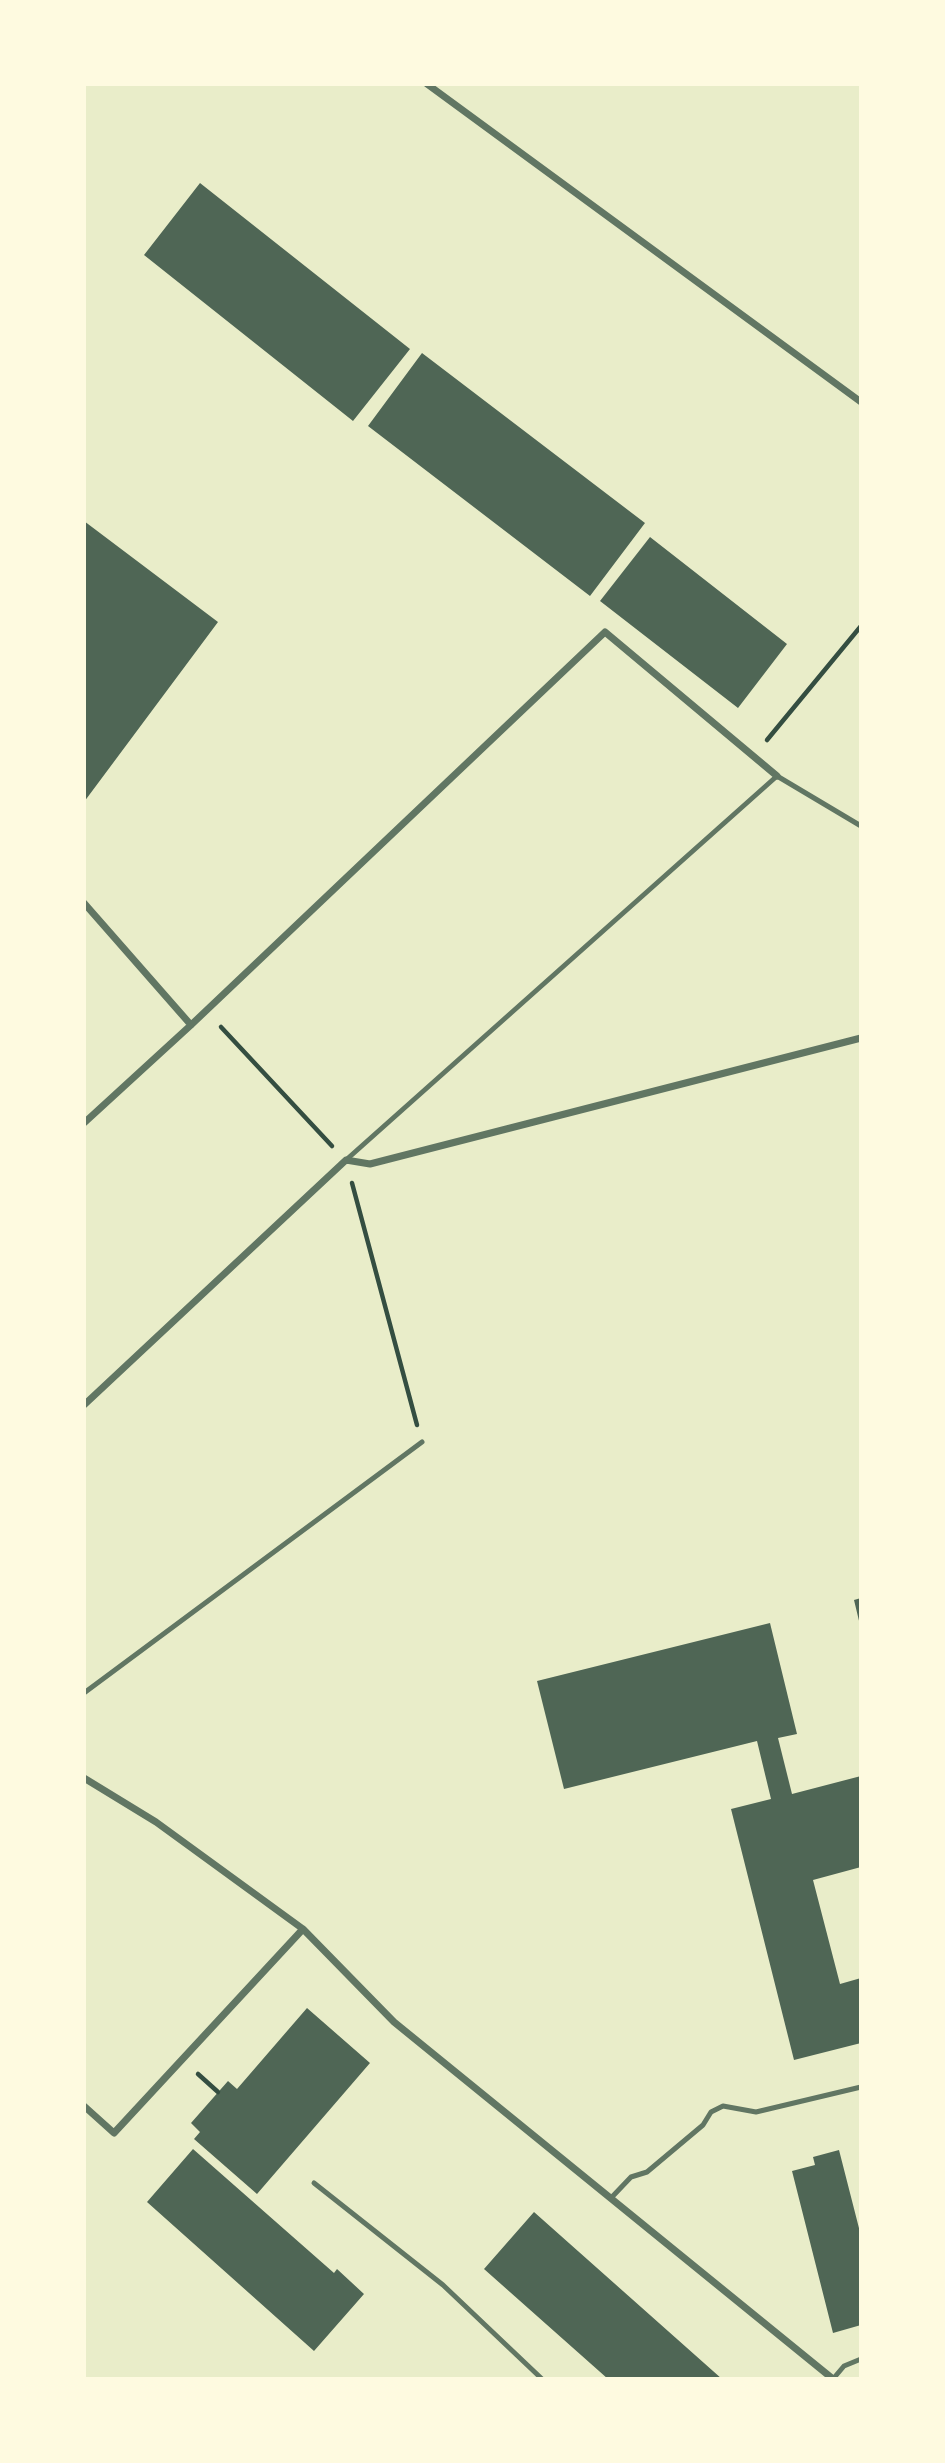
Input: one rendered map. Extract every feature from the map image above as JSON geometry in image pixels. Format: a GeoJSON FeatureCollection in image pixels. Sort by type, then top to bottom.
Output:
{"type":"FeatureCollection","features":[{"type":"Feature","properties":{"kind":"street"},"geometry":{"type":"LineString","coordinates":[[428,84],[861,402]]}},
{"type":"Feature","properties":{"kind":"street"},"geometry":{"type":"LineString","coordinates":[[84,1123],[206,1011],[605,632],[777,776]]}},
{"type":"Feature","properties":{"kind":"street"},"geometry":{"type":"LineString","coordinates":[[84,903],[191,1025]]}},
{"type":"Feature","properties":{"kind":"street"},"geometry":{"type":"LineString","coordinates":[[84,1405],[346,1160],[370,1164],[861,1038]]}},
{"type":"Feature","properties":{"kind":"street"},"geometry":{"type":"LineString","coordinates":[[84,1778],[156,1822],[303,1930],[394,2022],[833,2379]]}},
{"type":"Feature","properties":{"kind":"street"},"geometry":{"type":"LineString","coordinates":[[84,2106],[114,2133],[303,1930]]}},
{"type":"Feature","properties":{"kind":"lane"},"geometry":{"type":"LineString","coordinates":[[346,1160],[777,776],[861,827]]}},
{"type":"Feature","properties":{"kind":"lane"},"geometry":{"type":"LineString","coordinates":[[84,1693],[422,1442]]}},
{"type":"Feature","properties":{"kind":"lane"},"geometry":{"type":"LineString","coordinates":[[611,2198],[631,2177],[647,2172],[703,2125],[711,2112],[723,2106],[756,2112],[861,2087]]}},
{"type":"Feature","properties":{"kind":"lane"},"geometry":{"type":"LineString","coordinates":[[314,2183],[443,2285],[542,2379]]}},
{"type":"Feature","properties":{"kind":"lane"},"geometry":{"type":"LineString","coordinates":[[833,2379],[844,2366],[861,2359]]}},
{"type":"Feature","properties":{"kind":"path"},"geometry":{"type":"LineString","coordinates":[[753,757],[861,626]]}},
{"type":"Feature","properties":{"kind":"path"},"geometry":{"type":"LineString","coordinates":[[206,1011],[346,1160],[422,1442]]}},
{"type":"Feature","properties":{"kind":"building"},"geometry":{"type":"Polygon","coordinates":[[[200,183],[410,349],[353,421],[144,255],[200,183]]]}},
{"type":"Feature","properties":{"kind":"building"},"geometry":{"type":"Polygon","coordinates":[[[422,353],[645,523],[590,596],[368,426],[422,353]]]}},
{"type":"Feature","properties":{"kind":"building"},"geometry":{"type":"Polygon","coordinates":[[[84,521],[218,622],[84,802],[84,521]]]}},
{"type":"Feature","properties":{"kind":"building"},"geometry":{"type":"Polygon","coordinates":[[[650,537],[787,644],[738,708],[600,601],[650,537]]]}},
{"type":"Feature","properties":{"kind":"building"},"geometry":{"type":"Polygon","coordinates":[[[861,1598],[861,1625],[860,1625],[854,1600],[861,1598]]]}},
{"type":"Feature","properties":{"kind":"building"},"geometry":{"type":"Polygon","coordinates":[[[770,1623],[797,1734],[778,1738],[792,1794],[861,1776],[861,1867],[813,1880],[840,1984],[861,1978],[861,2043],[794,2060],[731,1809],[771,1799],[757,1741],[564,1789],[537,1681],[770,1623]]]}},
{"type":"Feature","properties":{"kind":"building"},"geometry":{"type":"Polygon","coordinates":[[[307,2008],[370,2063],[257,2194],[194,2139],[200,2132],[191,2123],[228,2081],[237,2089],[307,2008]]]}},
{"type":"Feature","properties":{"kind":"building"},"geometry":{"type":"Polygon","coordinates":[[[193,2149],[334,2273],[337,2269],[364,2294],[314,2351],[147,2202],[193,2149]]]}},
{"type":"Feature","properties":{"kind":"building"},"geometry":{"type":"Polygon","coordinates":[[[839,2150],[861,2236],[861,2325],[833,2333],[792,2171],[815,2165],[813,2157],[839,2150]]]}},
{"type":"Feature","properties":{"kind":"building"},"geometry":{"type":"Polygon","coordinates":[[[534,2212],[722,2379],[608,2379],[484,2269],[534,2212]]]}}]}
